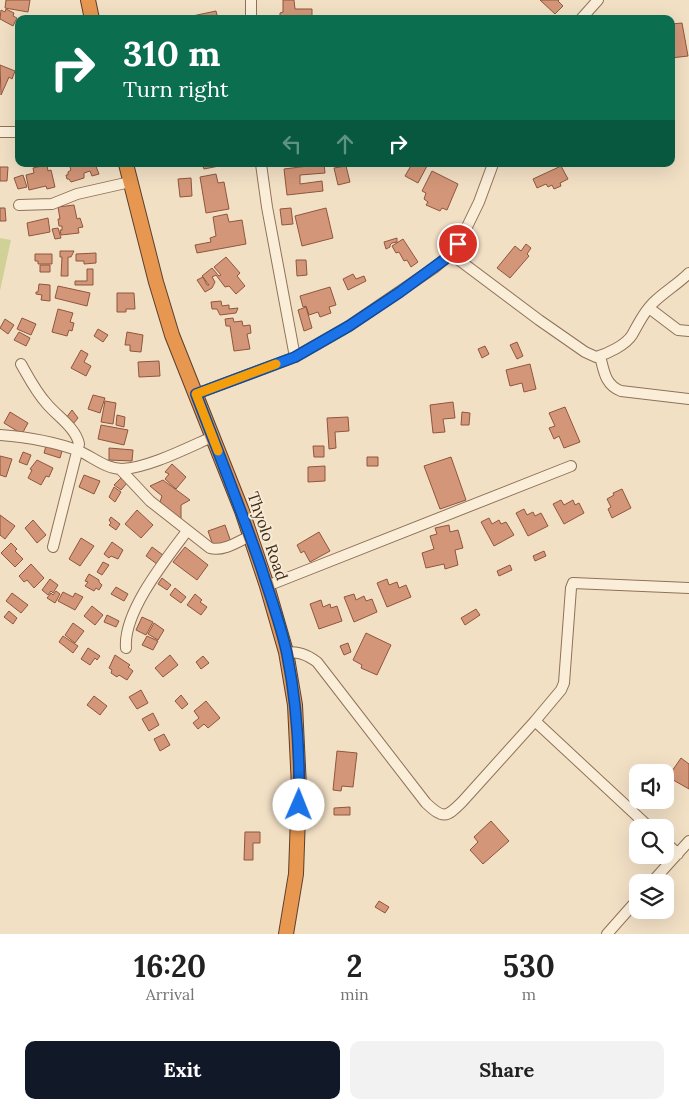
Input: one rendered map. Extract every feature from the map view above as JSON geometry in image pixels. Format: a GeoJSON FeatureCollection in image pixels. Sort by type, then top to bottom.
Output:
{"type":"FeatureCollection","features":[{"type":"Feature","properties":{"kind":"highway"},"geometry":{"type":"LineString","coordinates":[[88,0],[91,15]]}},
{"type":"Feature","properties":{"kind":"highway","name":"Thyolo Road"},"geometry":{"type":"LineString","coordinates":[[127,167],[156,282],[172,335],[250,536],[286,652],[295,705],[299,787],[296,874],[286,934]]}},
{"type":"Feature","properties":{"kind":"street"},"geometry":{"type":"LineString","coordinates":[[251,0],[251,15]]}},
{"type":"Feature","properties":{"kind":"street"},"geometry":{"type":"LineString","coordinates":[[585,15],[598,0]]}},
{"type":"Feature","properties":{"kind":"street"},"geometry":{"type":"LineString","coordinates":[[0,132],[15,132]]}},
{"type":"Feature","properties":{"kind":"street"},"geometry":{"type":"LineString","coordinates":[[262,167],[295,357]]}},
{"type":"Feature","properties":{"kind":"street"},"geometry":{"type":"LineString","coordinates":[[196,394],[295,357],[364,316],[452,254],[479,202],[491,167]]}},
{"type":"Feature","properties":{"kind":"street"},"geometry":{"type":"LineString","coordinates":[[19,205],[52,204],[77,194],[130,182]]}},
{"type":"Feature","properties":{"kind":"street"},"geometry":{"type":"LineString","coordinates":[[452,254],[585,352],[596,356],[600,356],[632,336],[635,326],[649,308],[689,273]]}},
{"type":"Feature","properties":{"kind":"street"},"geometry":{"type":"LineString","coordinates":[[649,308],[678,330],[689,331]]}},
{"type":"Feature","properties":{"kind":"street"},"geometry":{"type":"LineString","coordinates":[[600,356],[606,377],[613,388],[621,391],[689,399]]}},
{"type":"Feature","properties":{"kind":"street"},"geometry":{"type":"LineString","coordinates":[[21,364],[33,387],[47,405],[76,435],[79,444],[53,547]]}},
{"type":"Feature","properties":{"kind":"street"},"geometry":{"type":"LineString","coordinates":[[0,435],[37,440],[78,451],[106,465],[120,469],[152,462],[212,438]]}},
{"type":"Feature","properties":{"kind":"street"},"geometry":{"type":"LineString","coordinates":[[267,586],[571,466]]}},
{"type":"Feature","properties":{"kind":"street"},"geometry":{"type":"LineString","coordinates":[[120,469],[150,501],[210,548],[215,550],[250,536]]}},
{"type":"Feature","properties":{"kind":"street"},"geometry":{"type":"LineString","coordinates":[[126,648],[128,629],[148,585],[187,531]]}},
{"type":"Feature","properties":{"kind":"street"},"geometry":{"type":"LineString","coordinates":[[286,652],[300,652],[317,662],[426,803],[443,816],[450,814],[462,802],[561,690],[564,683],[570,588],[573,583],[689,588]]}},
{"type":"Feature","properties":{"kind":"street"},"geometry":{"type":"LineString","coordinates":[[535,721],[640,819]]}},
{"type":"Feature","properties":{"kind":"street"},"geometry":{"type":"LineString","coordinates":[[659,874],[689,842]]}},
{"type":"Feature","properties":{"kind":"street"},"geometry":{"type":"LineString","coordinates":[[674,850],[678,854]]}},
{"type":"Feature","properties":{"kind":"street"},"geometry":{"type":"LineString","coordinates":[[607,934],[629,909]]}},
{"type":"Feature","properties":{"kind":"green space"},"geometry":{"type":"Polygon","coordinates":[[[0,238],[11,240],[0,291],[0,238]]]}},
{"type":"Feature","properties":{"kind":"building"},"geometry":{"type":"Polygon","coordinates":[[[6,0],[30,0],[28,12],[5,8],[6,0]]]}},
{"type":"Feature","properties":{"kind":"building"},"geometry":{"type":"Polygon","coordinates":[[[283,0],[294,0],[295,9],[312,9],[312,15],[280,15],[283,12],[283,0]]]}},
{"type":"Feature","properties":{"kind":"building"},"geometry":{"type":"Polygon","coordinates":[[[540,0],[559,0],[563,6],[555,14],[540,0]]]}},
{"type":"Feature","properties":{"kind":"building"},"geometry":{"type":"Polygon","coordinates":[[[6,9],[14,13],[15,22],[13,26],[0,19],[1,10],[5,12],[6,9]]]}},
{"type":"Feature","properties":{"kind":"building"},"geometry":{"type":"Polygon","coordinates":[[[216,11],[217,15],[197,15],[216,11]]]}},
{"type":"Feature","properties":{"kind":"building"},"geometry":{"type":"Polygon","coordinates":[[[682,23],[688,56],[675,58],[675,24],[682,23]]]}},
{"type":"Feature","properties":{"kind":"building"},"geometry":{"type":"Polygon","coordinates":[[[0,65],[15,71],[12,79],[9,77],[1,95],[0,65]]]}},
{"type":"Feature","properties":{"kind":"building"},"geometry":{"type":"Polygon","coordinates":[[[0,167],[8,167],[7,181],[0,181],[0,167]]]}},
{"type":"Feature","properties":{"kind":"building"},"geometry":{"type":"Polygon","coordinates":[[[47,167],[48,171],[51,170],[55,187],[47,189],[46,186],[29,190],[26,175],[34,173],[33,168],[47,167]]]}},
{"type":"Feature","properties":{"kind":"building"},"geometry":{"type":"Polygon","coordinates":[[[70,167],[96,167],[99,174],[92,176],[90,171],[84,173],[84,178],[71,182],[67,179],[66,175],[71,170],[70,167]]]}},
{"type":"Feature","properties":{"kind":"building"},"geometry":{"type":"Polygon","coordinates":[[[324,167],[325,173],[300,175],[300,184],[322,181],[323,191],[287,195],[284,169],[324,167]]]}},
{"type":"Feature","properties":{"kind":"building"},"geometry":{"type":"Polygon","coordinates":[[[346,167],[350,182],[338,185],[334,168],[346,167]]]}},
{"type":"Feature","properties":{"kind":"building"},"geometry":{"type":"Polygon","coordinates":[[[410,167],[426,167],[418,183],[405,176],[410,167]]]}},
{"type":"Feature","properties":{"kind":"building"},"geometry":{"type":"Polygon","coordinates":[[[562,167],[568,179],[560,183],[561,186],[554,189],[552,185],[548,187],[546,184],[537,188],[533,179],[562,167]]]}},
{"type":"Feature","properties":{"kind":"building"},"geometry":{"type":"Polygon","coordinates":[[[432,171],[458,184],[447,210],[442,208],[440,211],[426,205],[428,202],[424,199],[426,193],[422,191],[432,171]]]}},
{"type":"Feature","properties":{"kind":"building"},"geometry":{"type":"Polygon","coordinates":[[[216,174],[218,183],[224,182],[229,209],[206,213],[200,177],[216,174]]]}},
{"type":"Feature","properties":{"kind":"building"},"geometry":{"type":"Polygon","coordinates":[[[23,175],[27,187],[18,189],[14,178],[23,175]]]}},
{"type":"Feature","properties":{"kind":"building"},"geometry":{"type":"Polygon","coordinates":[[[191,178],[192,196],[180,197],[178,179],[191,178]]]}},
{"type":"Feature","properties":{"kind":"building"},"geometry":{"type":"Polygon","coordinates":[[[74,205],[77,219],[80,218],[83,227],[78,228],[79,233],[61,235],[60,230],[62,230],[62,226],[59,226],[58,207],[74,205]]]}},
{"type":"Feature","properties":{"kind":"building"},"geometry":{"type":"Polygon","coordinates":[[[0,208],[5,208],[6,221],[0,221],[0,208]]]}},
{"type":"Feature","properties":{"kind":"building"},"geometry":{"type":"Polygon","coordinates":[[[291,208],[293,224],[282,225],[280,209],[291,208]]]}},
{"type":"Feature","properties":{"kind":"building"},"geometry":{"type":"Polygon","coordinates":[[[326,208],[333,238],[302,246],[295,216],[326,208]]]}},
{"type":"Feature","properties":{"kind":"building"},"geometry":{"type":"Polygon","coordinates":[[[227,214],[229,222],[242,220],[246,244],[197,253],[195,245],[211,242],[210,238],[216,236],[213,217],[227,214]]]}},
{"type":"Feature","properties":{"kind":"building"},"geometry":{"type":"Polygon","coordinates":[[[48,218],[50,232],[29,236],[27,223],[48,218]]]}},
{"type":"Feature","properties":{"kind":"building"},"geometry":{"type":"Polygon","coordinates":[[[58,228],[61,238],[55,239],[52,229],[58,228]]]}},
{"type":"Feature","properties":{"kind":"building"},"geometry":{"type":"Polygon","coordinates":[[[397,238],[397,242],[392,243],[386,249],[384,242],[397,238]]]}},
{"type":"Feature","properties":{"kind":"building"},"geometry":{"type":"Polygon","coordinates":[[[403,239],[418,262],[411,267],[407,260],[404,261],[399,252],[396,253],[392,246],[403,239]]]}},
{"type":"Feature","properties":{"kind":"building"},"geometry":{"type":"Polygon","coordinates":[[[526,244],[531,248],[527,254],[529,256],[510,278],[497,268],[515,246],[521,251],[526,244]]]}},
{"type":"Feature","properties":{"kind":"building"},"geometry":{"type":"Polygon","coordinates":[[[60,251],[74,251],[71,257],[68,257],[68,276],[61,276],[62,257],[60,257],[60,251]]]}},
{"type":"Feature","properties":{"kind":"building"},"geometry":{"type":"Polygon","coordinates":[[[96,253],[96,263],[84,264],[84,261],[76,261],[76,254],[96,253]]]}},
{"type":"Feature","properties":{"kind":"building"},"geometry":{"type":"Polygon","coordinates":[[[35,254],[52,254],[52,264],[38,264],[38,261],[35,261],[35,254]]]}},
{"type":"Feature","properties":{"kind":"building"},"geometry":{"type":"Polygon","coordinates":[[[226,257],[240,273],[237,276],[245,286],[236,294],[229,286],[225,287],[216,275],[212,277],[215,282],[212,288],[205,292],[197,280],[212,268],[219,276],[221,275],[214,267],[226,257]]]}},
{"type":"Feature","properties":{"kind":"building"},"geometry":{"type":"Polygon","coordinates":[[[296,260],[306,260],[307,275],[297,276],[296,260]]]}},
{"type":"Feature","properties":{"kind":"building"},"geometry":{"type":"Polygon","coordinates":[[[40,265],[50,265],[50,272],[40,272],[40,265]]]}},
{"type":"Feature","properties":{"kind":"building"},"geometry":{"type":"Polygon","coordinates":[[[87,269],[93,269],[93,285],[75,285],[75,281],[87,281],[87,269]]]}},
{"type":"Feature","properties":{"kind":"building"},"geometry":{"type":"Polygon","coordinates":[[[353,274],[356,279],[364,276],[366,281],[348,290],[343,279],[353,274]]]}},
{"type":"Feature","properties":{"kind":"building"},"geometry":{"type":"Polygon","coordinates":[[[39,284],[50,285],[50,301],[41,300],[42,295],[36,294],[39,284]]]}},
{"type":"Feature","properties":{"kind":"building"},"geometry":{"type":"Polygon","coordinates":[[[58,286],[90,293],[87,306],[55,298],[58,286]]]}},
{"type":"Feature","properties":{"kind":"building"},"geometry":{"type":"Polygon","coordinates":[[[330,287],[336,305],[329,307],[331,313],[320,317],[318,312],[309,315],[306,306],[303,307],[300,296],[330,287]]]}},
{"type":"Feature","properties":{"kind":"building"},"geometry":{"type":"Polygon","coordinates":[[[117,293],[134,293],[135,309],[117,312],[117,293]]]}},
{"type":"Feature","properties":{"kind":"building"},"geometry":{"type":"Polygon","coordinates":[[[221,301],[222,306],[229,305],[229,309],[238,308],[236,313],[220,315],[217,309],[212,309],[211,302],[221,301]]]}},
{"type":"Feature","properties":{"kind":"building"},"geometry":{"type":"Polygon","coordinates":[[[306,307],[312,328],[304,331],[298,310],[306,307]]]}},
{"type":"Feature","properties":{"kind":"building"},"geometry":{"type":"Polygon","coordinates":[[[58,309],[73,313],[70,322],[74,323],[72,331],[69,330],[67,336],[52,332],[58,309]]]}},
{"type":"Feature","properties":{"kind":"building"},"geometry":{"type":"Polygon","coordinates":[[[22,318],[36,324],[31,335],[17,329],[22,318]]]}},
{"type":"Feature","properties":{"kind":"building"},"geometry":{"type":"Polygon","coordinates":[[[233,318],[234,322],[242,321],[243,326],[250,325],[251,333],[247,334],[250,349],[234,351],[230,326],[226,326],[225,319],[233,318]]]}},
{"type":"Feature","properties":{"kind":"building"},"geometry":{"type":"Polygon","coordinates":[[[5,319],[14,325],[8,334],[0,328],[5,319]]]}},
{"type":"Feature","properties":{"kind":"building"},"geometry":{"type":"Polygon","coordinates":[[[98,329],[108,335],[103,342],[94,336],[98,329]]]}},
{"type":"Feature","properties":{"kind":"building"},"geometry":{"type":"Polygon","coordinates":[[[19,332],[30,338],[26,346],[14,340],[19,332]]]}},
{"type":"Feature","properties":{"kind":"building"},"geometry":{"type":"Polygon","coordinates":[[[127,332],[143,335],[141,352],[130,351],[130,345],[125,345],[127,332]]]}},
{"type":"Feature","properties":{"kind":"building"},"geometry":{"type":"Polygon","coordinates":[[[517,342],[523,356],[517,359],[510,345],[517,342]]]}},
{"type":"Feature","properties":{"kind":"building"},"geometry":{"type":"Polygon","coordinates":[[[485,346],[489,354],[482,358],[478,349],[485,346]]]}},
{"type":"Feature","properties":{"kind":"building"},"geometry":{"type":"Polygon","coordinates":[[[81,350],[88,354],[84,362],[91,366],[86,376],[71,368],[81,350]]]}},
{"type":"Feature","properties":{"kind":"building"},"geometry":{"type":"Polygon","coordinates":[[[159,361],[160,376],[139,377],[138,362],[159,361]]]}},
{"type":"Feature","properties":{"kind":"building"},"geometry":{"type":"Polygon","coordinates":[[[530,364],[536,389],[524,392],[522,383],[510,386],[506,370],[530,364]]]}},
{"type":"Feature","properties":{"kind":"building"},"geometry":{"type":"Polygon","coordinates":[[[93,395],[105,398],[100,413],[88,409],[93,395]]]}},
{"type":"Feature","properties":{"kind":"building"},"geometry":{"type":"Polygon","coordinates":[[[105,401],[116,403],[113,424],[101,422],[105,401]]]}},
{"type":"Feature","properties":{"kind":"building"},"geometry":{"type":"Polygon","coordinates":[[[453,402],[455,418],[443,419],[445,432],[433,433],[430,405],[453,402]]]}},
{"type":"Feature","properties":{"kind":"building"},"geometry":{"type":"Polygon","coordinates":[[[565,407],[580,442],[564,448],[559,436],[554,439],[549,428],[555,426],[549,413],[565,407]]]}},
{"type":"Feature","properties":{"kind":"building"},"geometry":{"type":"Polygon","coordinates":[[[72,410],[78,418],[73,424],[66,418],[72,410]]]}},
{"type":"Feature","properties":{"kind":"building"},"geometry":{"type":"Polygon","coordinates":[[[10,412],[28,423],[22,434],[4,423],[10,412]]]}},
{"type":"Feature","properties":{"kind":"building"},"geometry":{"type":"Polygon","coordinates":[[[462,412],[470,413],[469,425],[461,425],[462,412]]]}},
{"type":"Feature","properties":{"kind":"building"},"geometry":{"type":"Polygon","coordinates":[[[117,415],[125,417],[124,427],[116,425],[117,415]]]}},
{"type":"Feature","properties":{"kind":"building"},"geometry":{"type":"Polygon","coordinates":[[[348,417],[349,431],[335,432],[336,448],[329,449],[327,418],[348,417]]]}},
{"type":"Feature","properties":{"kind":"building"},"geometry":{"type":"Polygon","coordinates":[[[101,425],[128,430],[124,445],[98,439],[101,425]]]}},
{"type":"Feature","properties":{"kind":"building"},"geometry":{"type":"Polygon","coordinates":[[[46,446],[62,451],[60,458],[44,453],[46,446]]]}},
{"type":"Feature","properties":{"kind":"building"},"geometry":{"type":"Polygon","coordinates":[[[313,446],[324,446],[324,457],[314,457],[313,446]]]}},
{"type":"Feature","properties":{"kind":"building"},"geometry":{"type":"Polygon","coordinates":[[[109,448],[133,450],[132,461],[109,460],[109,448]]]}},
{"type":"Feature","properties":{"kind":"building"},"geometry":{"type":"Polygon","coordinates":[[[23,452],[31,455],[27,465],[19,462],[23,452]]]}},
{"type":"Feature","properties":{"kind":"building"},"geometry":{"type":"Polygon","coordinates":[[[0,456],[12,459],[6,477],[0,475],[0,456]]]}},
{"type":"Feature","properties":{"kind":"building"},"geometry":{"type":"Polygon","coordinates":[[[367,457],[378,457],[378,466],[367,466],[367,457]]]}},
{"type":"Feature","properties":{"kind":"building"},"geometry":{"type":"Polygon","coordinates":[[[451,457],[466,500],[440,509],[424,466],[451,457]]]}},
{"type":"Feature","properties":{"kind":"building"},"geometry":{"type":"Polygon","coordinates":[[[37,460],[53,468],[49,477],[46,476],[41,485],[28,478],[32,470],[30,469],[37,460]]]}},
{"type":"Feature","properties":{"kind":"building"},"geometry":{"type":"Polygon","coordinates":[[[172,464],[186,477],[176,489],[165,479],[169,474],[165,472],[172,464]]]}},
{"type":"Feature","properties":{"kind":"building"},"geometry":{"type":"Polygon","coordinates":[[[325,466],[325,481],[308,482],[308,467],[325,466]]]}},
{"type":"Feature","properties":{"kind":"building"},"geometry":{"type":"Polygon","coordinates":[[[84,475],[100,481],[94,494],[79,487],[84,475]]]}},
{"type":"Feature","properties":{"kind":"building"},"geometry":{"type":"Polygon","coordinates":[[[121,478],[127,483],[121,490],[114,485],[121,478]]]}},
{"type":"Feature","properties":{"kind":"building"},"geometry":{"type":"Polygon","coordinates":[[[163,480],[190,500],[181,505],[181,521],[160,502],[162,496],[150,486],[163,480]]]}},
{"type":"Feature","properties":{"kind":"building"},"geometry":{"type":"Polygon","coordinates":[[[114,487],[121,492],[115,502],[109,497],[114,487]]]}},
{"type":"Feature","properties":{"kind":"building"},"geometry":{"type":"Polygon","coordinates":[[[622,489],[631,508],[612,518],[608,509],[611,507],[607,499],[614,495],[613,493],[622,489]]]}},
{"type":"Feature","properties":{"kind":"building"},"geometry":{"type":"Polygon","coordinates":[[[561,500],[564,505],[573,500],[575,505],[579,503],[584,513],[564,524],[553,504],[561,500]]]}},
{"type":"Feature","properties":{"kind":"building"},"geometry":{"type":"Polygon","coordinates":[[[524,509],[527,515],[533,512],[535,516],[541,513],[548,526],[528,536],[516,513],[524,509]]]}},
{"type":"Feature","properties":{"kind":"building"},"geometry":{"type":"Polygon","coordinates":[[[137,510],[153,525],[141,538],[125,524],[137,510]]]}},
{"type":"Feature","properties":{"kind":"building"},"geometry":{"type":"Polygon","coordinates":[[[0,515],[15,526],[5,539],[0,535],[0,515]]]}},
{"type":"Feature","properties":{"kind":"building"},"geometry":{"type":"Polygon","coordinates":[[[111,517],[120,524],[116,530],[109,525],[111,517]]]}},
{"type":"Feature","properties":{"kind":"building"},"geometry":{"type":"Polygon","coordinates":[[[489,518],[492,524],[499,520],[501,524],[506,522],[514,535],[494,546],[481,522],[489,518]]]}},
{"type":"Feature","properties":{"kind":"building"},"geometry":{"type":"Polygon","coordinates":[[[33,520],[46,535],[37,543],[25,528],[33,520]]]}},
{"type":"Feature","properties":{"kind":"building"},"geometry":{"type":"Polygon","coordinates":[[[225,525],[231,542],[214,548],[208,531],[225,525]]]}},
{"type":"Feature","properties":{"kind":"building"},"geometry":{"type":"Polygon","coordinates":[[[449,525],[450,532],[458,530],[463,548],[455,550],[458,565],[445,569],[444,564],[426,568],[422,553],[434,549],[430,536],[437,534],[435,528],[449,525]]]}},
{"type":"Feature","properties":{"kind":"building"},"geometry":{"type":"Polygon","coordinates":[[[319,532],[330,551],[310,562],[304,551],[301,553],[297,545],[319,532]]]}},
{"type":"Feature","properties":{"kind":"building"},"geometry":{"type":"Polygon","coordinates":[[[81,538],[94,546],[80,566],[69,559],[81,538]]]}},
{"type":"Feature","properties":{"kind":"building"},"geometry":{"type":"Polygon","coordinates":[[[112,542],[123,550],[118,559],[111,556],[109,558],[104,554],[112,542]]]}},
{"type":"Feature","properties":{"kind":"building"},"geometry":{"type":"Polygon","coordinates":[[[11,543],[17,549],[15,551],[23,559],[15,567],[1,553],[11,543]]]}},
{"type":"Feature","properties":{"kind":"building"},"geometry":{"type":"Polygon","coordinates":[[[152,547],[163,555],[157,564],[146,556],[152,547]]]}},
{"type":"Feature","properties":{"kind":"building"},"geometry":{"type":"Polygon","coordinates":[[[185,547],[208,565],[197,580],[173,562],[185,547]]]}},
{"type":"Feature","properties":{"kind":"building"},"geometry":{"type":"Polygon","coordinates":[[[544,551],[546,556],[535,561],[533,556],[544,551]]]}},
{"type":"Feature","properties":{"kind":"building"},"geometry":{"type":"Polygon","coordinates":[[[103,562],[109,565],[102,575],[97,572],[103,562]]]}},
{"type":"Feature","properties":{"kind":"building"},"geometry":{"type":"Polygon","coordinates":[[[31,564],[44,578],[34,588],[27,580],[24,582],[19,576],[31,564]]]}},
{"type":"Feature","properties":{"kind":"building"},"geometry":{"type":"Polygon","coordinates":[[[510,565],[512,570],[499,576],[497,571],[510,565]]]}},
{"type":"Feature","properties":{"kind":"building"},"geometry":{"type":"Polygon","coordinates":[[[89,574],[99,580],[102,585],[99,590],[96,588],[94,591],[85,586],[88,582],[85,581],[89,574]]]}},
{"type":"Feature","properties":{"kind":"building"},"geometry":{"type":"Polygon","coordinates":[[[162,578],[171,585],[167,590],[158,584],[162,578]]]}},
{"type":"Feature","properties":{"kind":"building"},"geometry":{"type":"Polygon","coordinates":[[[50,579],[58,585],[53,593],[51,591],[48,595],[42,590],[50,579]]]}},
{"type":"Feature","properties":{"kind":"building"},"geometry":{"type":"Polygon","coordinates":[[[387,579],[389,585],[397,582],[399,588],[406,585],[411,597],[387,607],[377,583],[387,579]]]}},
{"type":"Feature","properties":{"kind":"building"},"geometry":{"type":"Polygon","coordinates":[[[116,587],[128,594],[124,601],[111,594],[116,587]]]}},
{"type":"Feature","properties":{"kind":"building"},"geometry":{"type":"Polygon","coordinates":[[[175,588],[186,597],[181,603],[170,595],[175,588]]]}},
{"type":"Feature","properties":{"kind":"building"},"geometry":{"type":"Polygon","coordinates":[[[56,591],[60,594],[55,603],[47,598],[56,591]]]}},
{"type":"Feature","properties":{"kind":"building"},"geometry":{"type":"Polygon","coordinates":[[[63,592],[73,597],[75,593],[83,597],[75,610],[58,601],[63,592]]]}},
{"type":"Feature","properties":{"kind":"building"},"geometry":{"type":"Polygon","coordinates":[[[12,593],[28,605],[21,613],[6,601],[12,593]]]}},
{"type":"Feature","properties":{"kind":"building"},"geometry":{"type":"Polygon","coordinates":[[[195,594],[202,600],[200,602],[207,607],[201,615],[187,605],[195,594]]]}},
{"type":"Feature","properties":{"kind":"building"},"geometry":{"type":"Polygon","coordinates":[[[354,594],[356,600],[364,596],[366,601],[372,599],[377,612],[354,622],[344,597],[354,594]]]}},
{"type":"Feature","properties":{"kind":"building"},"geometry":{"type":"Polygon","coordinates":[[[321,600],[323,607],[330,604],[331,608],[337,606],[342,621],[319,629],[310,604],[321,600]]]}},
{"type":"Feature","properties":{"kind":"building"},"geometry":{"type":"Polygon","coordinates":[[[92,606],[103,615],[95,625],[84,616],[92,606]]]}},
{"type":"Feature","properties":{"kind":"building"},"geometry":{"type":"Polygon","coordinates":[[[476,609],[480,615],[465,625],[461,618],[476,609]]]}},
{"type":"Feature","properties":{"kind":"building"},"geometry":{"type":"Polygon","coordinates":[[[9,611],[17,618],[13,624],[4,617],[9,611]]]}},
{"type":"Feature","properties":{"kind":"building"},"geometry":{"type":"Polygon","coordinates":[[[107,615],[119,621],[116,627],[104,622],[107,615]]]}},
{"type":"Feature","properties":{"kind":"building"},"geometry":{"type":"Polygon","coordinates":[[[142,617],[153,622],[146,635],[136,630],[142,617]]]}},
{"type":"Feature","properties":{"kind":"building"},"geometry":{"type":"Polygon","coordinates":[[[73,623],[84,631],[75,643],[65,635],[73,623]]]}},
{"type":"Feature","properties":{"kind":"building"},"geometry":{"type":"Polygon","coordinates":[[[154,623],[164,630],[158,640],[148,634],[154,623]]]}},
{"type":"Feature","properties":{"kind":"building"},"geometry":{"type":"Polygon","coordinates":[[[366,633],[391,645],[377,675],[361,668],[362,665],[353,660],[366,633]]]}},
{"type":"Feature","properties":{"kind":"building"},"geometry":{"type":"Polygon","coordinates":[[[63,636],[78,646],[73,653],[59,642],[63,636]]]}},
{"type":"Feature","properties":{"kind":"building"},"geometry":{"type":"Polygon","coordinates":[[[147,636],[158,641],[153,650],[142,645],[147,636]]]}},
{"type":"Feature","properties":{"kind":"building"},"geometry":{"type":"Polygon","coordinates":[[[348,643],[351,652],[344,655],[340,646],[348,643]]]}},
{"type":"Feature","properties":{"kind":"building"},"geometry":{"type":"Polygon","coordinates":[[[88,648],[100,656],[97,660],[95,658],[90,665],[81,659],[88,648]]]}},
{"type":"Feature","properties":{"kind":"building"},"geometry":{"type":"Polygon","coordinates":[[[115,655],[130,665],[128,667],[133,671],[127,680],[111,673],[112,670],[109,668],[115,655]]]}},
{"type":"Feature","properties":{"kind":"building"},"geometry":{"type":"Polygon","coordinates":[[[170,655],[178,665],[163,677],[155,668],[170,655]]]}},
{"type":"Feature","properties":{"kind":"building"},"geometry":{"type":"Polygon","coordinates":[[[203,656],[209,663],[201,669],[196,662],[203,656]]]}},
{"type":"Feature","properties":{"kind":"building"},"geometry":{"type":"Polygon","coordinates":[[[141,690],[148,703],[137,709],[129,697],[141,690]]]}},
{"type":"Feature","properties":{"kind":"building"},"geometry":{"type":"Polygon","coordinates":[[[181,695],[188,704],[182,709],[175,701],[181,695]]]}},
{"type":"Feature","properties":{"kind":"building"},"geometry":{"type":"Polygon","coordinates":[[[94,696],[107,706],[100,715],[87,705],[94,696]]]}},
{"type":"Feature","properties":{"kind":"building"},"geometry":{"type":"Polygon","coordinates":[[[206,701],[220,718],[208,728],[204,724],[198,729],[193,723],[199,718],[194,711],[206,701]]]}},
{"type":"Feature","properties":{"kind":"building"},"geometry":{"type":"Polygon","coordinates":[[[153,713],[159,725],[149,731],[142,719],[153,713]]]}},
{"type":"Feature","properties":{"kind":"building"},"geometry":{"type":"Polygon","coordinates":[[[164,734],[170,745],[160,751],[154,739],[164,734]]]}},
{"type":"Feature","properties":{"kind":"building"},"geometry":{"type":"Polygon","coordinates":[[[337,751],[357,753],[353,787],[342,786],[341,791],[333,790],[337,751]]]}},
{"type":"Feature","properties":{"kind":"building"},"geometry":{"type":"Polygon","coordinates":[[[681,758],[689,764],[689,789],[674,780],[674,768],[681,758]]]}},
{"type":"Feature","properties":{"kind":"building"},"geometry":{"type":"Polygon","coordinates":[[[350,807],[350,815],[334,815],[334,808],[350,807]]]}},
{"type":"Feature","properties":{"kind":"building"},"geometry":{"type":"Polygon","coordinates":[[[491,821],[509,841],[483,864],[470,850],[478,842],[474,837],[491,821]]]}},
{"type":"Feature","properties":{"kind":"building"},"geometry":{"type":"Polygon","coordinates":[[[245,832],[260,832],[260,843],[253,843],[253,860],[244,860],[245,832]]]}},
{"type":"Feature","properties":{"kind":"building"},"geometry":{"type":"Polygon","coordinates":[[[379,901],[389,907],[385,913],[375,907],[379,901]]]}},
{"type":"Feature","properties":{"kind":"slow traffic"},"geometry":{"type":"LineString","coordinates":[[218,451],[196,394],[276,364]]}},
{"type":"Feature","properties":{"kind":"route"},"geometry":{"type":"LineString","coordinates":[[299,805],[299,752],[295,705],[286,652],[267,586],[242,511],[196,394],[295,357],[349,326],[400,292],[452,254],[458,244]]}}]}
